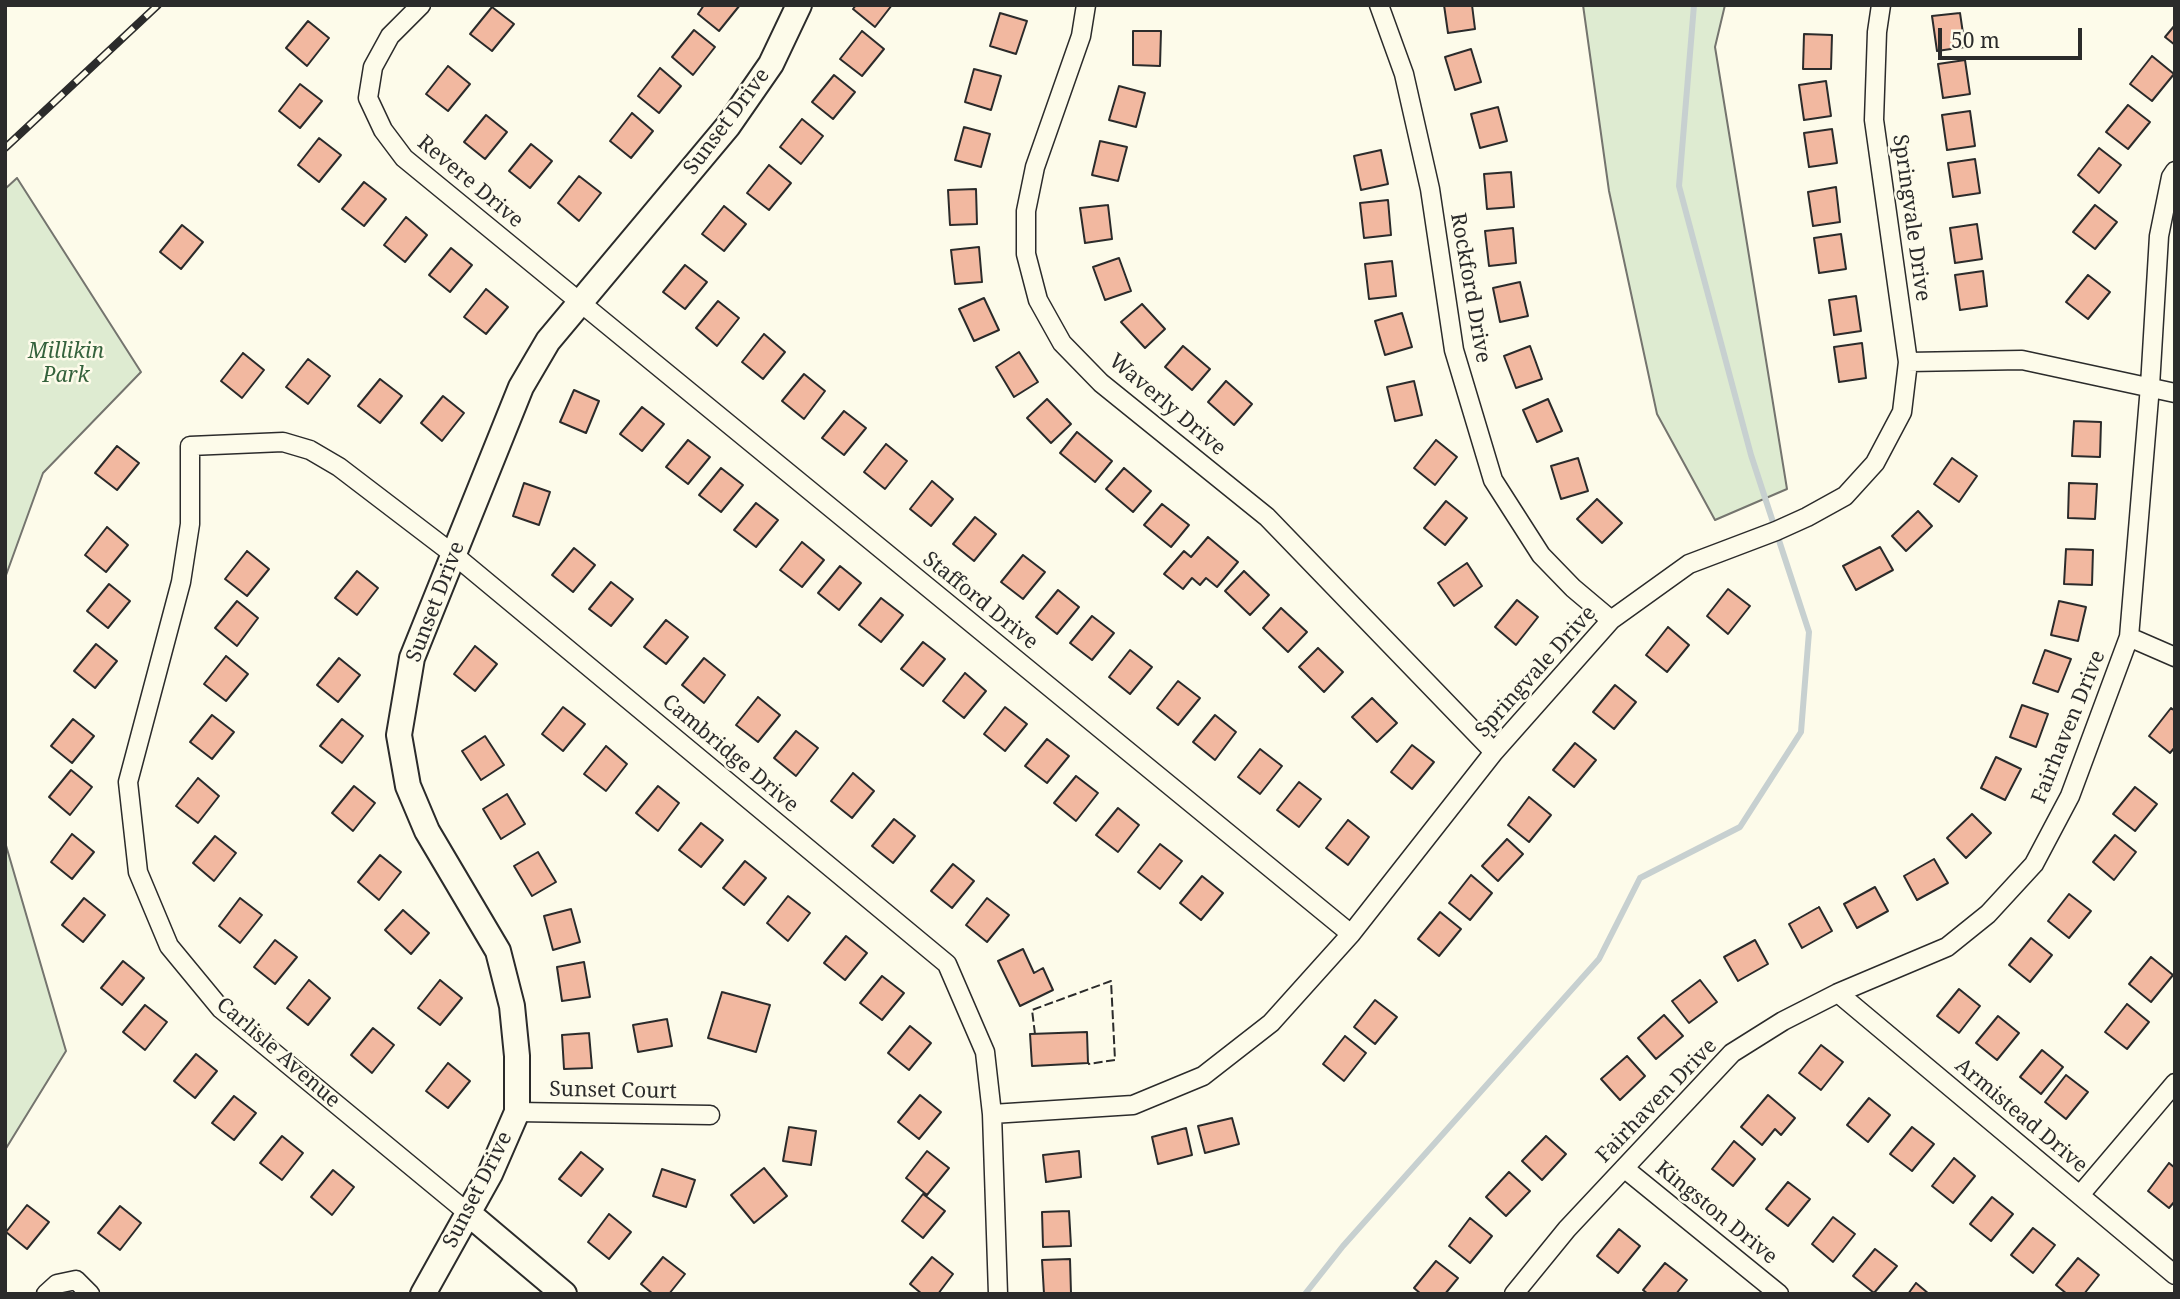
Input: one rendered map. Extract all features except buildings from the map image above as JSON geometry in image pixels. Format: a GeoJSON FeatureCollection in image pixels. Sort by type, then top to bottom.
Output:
{"type":"FeatureCollection","features":[{"type":"Feature","properties":{"kind":"street","name":"Revere Drive"},"geometry":{"type":"LineString","coordinates":[[421,5],[390,36],[373,67],[368,98],[383,130],[404,158],[579,303]]}},
{"type":"Feature","properties":{"kind":"street","name":"Sunset Drive"},"geometry":{"type":"LineString","coordinates":[[423,1294],[490,1174],[517,1112],[517,1056],[512,1006],[498,951],[427,831],[408,786],[399,735],[412,658],[522,387],[548,341],[728,127],[771,64],[799,5]]}},
{"type":"Feature","properties":{"kind":"street","name":"Waverly Drive"},"geometry":{"type":"LineString","coordinates":[[1086,5],[1081,36],[1035,167],[1026,211],[1026,254],[1038,300],[1062,343],[1101,383],[1267,517],[1494,752]]}},
{"type":"Feature","properties":{"kind":"street","name":"Rockford Drive"},"geometry":{"type":"LineString","coordinates":[[1379,5],[1404,74],[1430,189],[1454,350],[1493,480],[1541,555],[1573,588],[1611,620]]}},
{"type":"Feature","properties":{"kind":"street","name":"Springvale Drive"},"geometry":{"type":"LineString","coordinates":[[992,1114],[1133,1105],[1203,1076],[1271,1023],[1351,934],[1494,752],[1611,620],[1689,564],[1776,531],[1845,496],[1875,463],[1902,412],[1908,362],[1874,120],[1877,32],[1881,5]]}},
{"type":"Feature","properties":{"kind":"street","name":"Fairhaven Drive"},"geometry":{"type":"LineString","coordinates":[[1514,1294],[1567,1229],[1732,1053],[1783,1021],[1838,993],[1947,947],[1988,914],[2034,864],[2070,796],[2129,637],[2150,386],[2159,236],[2171,177],[2175,171]]}},
{"type":"Feature","properties":{"kind":"street","name":"Stafford Drive"},"geometry":{"type":"LineString","coordinates":[[579,303],[1351,934]]}},
{"type":"Feature","properties":{"kind":"street"},"geometry":{"type":"LineString","coordinates":[[1908,362],[2022,360],[2175,393]]}},
{"type":"Feature","properties":{"kind":"street","name":"Cambridge Drive"},"geometry":{"type":"LineString","coordinates":[[190,446],[283,442],[310,450],[339,467],[453,554],[947,964],[985,1052],[992,1114],[998,1294]]}},
{"type":"Feature","properties":{"kind":"street","name":"Carlisle Avenue"},"geometry":{"type":"LineString","coordinates":[[190,446],[190,524],[181,582],[128,782],[138,872],[169,946],[221,1009],[564,1294]]}},
{"type":"Feature","properties":{"kind":"street"},"geometry":{"type":"LineString","coordinates":[[2129,637],[2175,657]]}},
{"type":"Feature","properties":{"kind":"street","name":"Armistead Drive"},"geometry":{"type":"LineString","coordinates":[[1838,993],[2175,1275]]}},
{"type":"Feature","properties":{"kind":"street"},"geometry":{"type":"LineString","coordinates":[[2080,1195],[2175,1083]]}},
{"type":"Feature","properties":{"kind":"street","name":"Sunset Court"},"geometry":{"type":"LineString","coordinates":[[517,1112],[710,1115]]}},
{"type":"Feature","properties":{"kind":"street","name":"Kingston Drive"},"geometry":{"type":"LineString","coordinates":[[1624,1168],[1779,1294]]}},
{"type":"Feature","properties":{"kind":"street"},"geometry":{"type":"LineString","coordinates":[[46,1294],[57,1284],[76,1280],[90,1294]]}},
{"type":"Feature","properties":{"kind":"green space"},"geometry":{"type":"Polygon","coordinates":[[[1583,5],[1725,5],[1715,47],[1787,489],[1715,520],[1657,414],[1609,191],[1583,5]]]}},
{"type":"Feature","properties":{"kind":"green space","name":"Millikin Park"},"geometry":{"type":"Polygon","coordinates":[[[17,178],[141,372],[43,473],[5,578],[5,189],[17,178]]]}},
{"type":"Feature","properties":{"kind":"green space"},"geometry":{"type":"Polygon","coordinates":[[[5,842],[66,1051],[5,1150],[5,842]]]}},
{"type":"Feature","properties":{"kind":"waterway"},"geometry":{"type":"LineString","coordinates":[[1305,1294],[1343,1246],[1599,959],[1640,878],[1740,827],[1801,732],[1809,632],[1751,455],[1679,186],[1694,5]]}},
{"type":"Feature","properties":{"kind":"railway"},"geometry":{"type":"LineString","coordinates":[[5,148],[158,5]]}},
{"type":"Feature","properties":{"kind":"fence"},"geometry":{"type":"LineString","coordinates":[[1035,1034],[1032,1010],[1111,981],[1115,1060],[1088,1064]]}}]}
